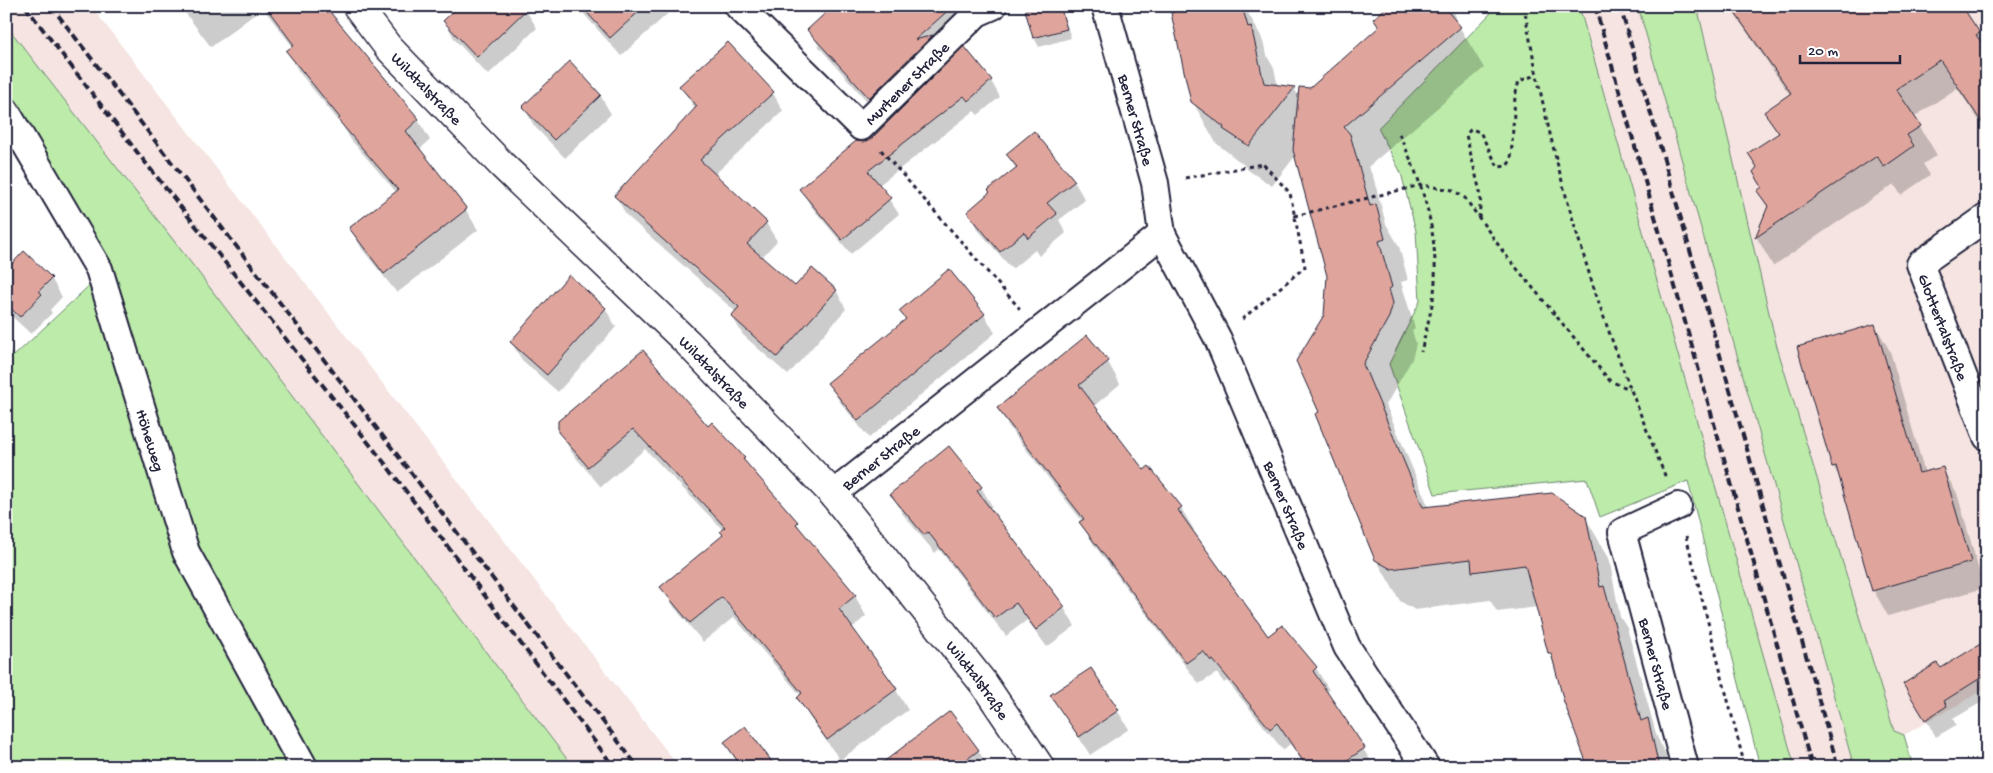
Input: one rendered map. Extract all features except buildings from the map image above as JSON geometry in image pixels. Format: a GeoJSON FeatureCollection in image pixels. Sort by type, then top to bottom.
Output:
{"type":"FeatureCollection","features":[{"type":"Feature","properties":{"kind":"street","name":"Wildtalstraße"},"geometry":{"type":"LineString","coordinates":[[357,6],[388,48],[503,166],[688,343],[832,494],[984,684],[1040,767]]}},
{"type":"Feature","properties":{"kind":"street","name":"Murtener Straße"},"geometry":{"type":"LineString","coordinates":[[738,6],[861,126],[977,13],[993,6]]}},
{"type":"Feature","properties":{"kind":"street","name":"Berner Straße"},"geometry":{"type":"LineString","coordinates":[[1105,6],[1155,184],[1162,234],[1218,339],[1347,647],[1426,767]]}},
{"type":"Feature","properties":{"kind":"street","name":"Höheweg"},"geometry":{"type":"LineString","coordinates":[[6,111],[99,269],[186,552],[304,767]]}},
{"type":"Feature","properties":{"kind":"street","name":"Glottertalstraße"},"geometry":{"type":"LineString","coordinates":[[1987,217],[1920,264],[1987,438]]}},
{"type":"Feature","properties":{"kind":"street","name":"Berner Straße"},"geometry":{"type":"LineString","coordinates":[[832,494],[1162,234]]}},
{"type":"Feature","properties":{"kind":"street","name":"Berner Straße"},"geometry":{"type":"LineString","coordinates":[[1678,506],[1622,532],[1685,767]]}},
{"type":"Feature","properties":{"kind":"path"},"geometry":{"type":"LineString","coordinates":[[1524,6],[1536,75],[1582,251],[1630,389],[1678,506],[1745,767]]}},
{"type":"Feature","properties":{"kind":"path"},"geometry":{"type":"LineString","coordinates":[[1479,218],[1482,196],[1466,135],[1472,130],[1480,132],[1498,167],[1506,166],[1511,160],[1515,96],[1520,81],[1536,75]]}},
{"type":"Feature","properties":{"kind":"path"},"geometry":{"type":"LineString","coordinates":[[861,126],[1039,332]]}},
{"type":"Feature","properties":{"kind":"path"},"geometry":{"type":"LineString","coordinates":[[1399,134],[1421,185],[1435,239],[1435,283],[1422,352]]}},
{"type":"Feature","properties":{"kind":"path"},"geometry":{"type":"LineString","coordinates":[[1155,184],[1263,164],[1290,193],[1305,267],[1218,339]]}},
{"type":"Feature","properties":{"kind":"path"},"geometry":{"type":"LineString","coordinates":[[1294,216],[1421,185],[1452,190],[1465,198],[1504,253],[1610,381],[1630,389]]}},
{"type":"Feature","properties":{"kind":"shaded area"},"geometry":{"type":"Polygon","coordinates":[[[6,6],[91,6],[679,767],[573,767],[195,268],[6,25],[6,6]]]}},
{"type":"Feature","properties":{"kind":"shaded area"},"geometry":{"type":"Polygon","coordinates":[[[1579,6],[1638,6],[1854,767],[1795,767],[1579,6]]]}},
{"type":"Feature","properties":{"kind":"shaded area"},"geometry":{"type":"Polygon","coordinates":[[[1697,6],[1987,6],[1987,688],[1904,735],[1894,731],[1777,347],[1697,6]]]}},
{"type":"Feature","properties":{"kind":"green space"},"geometry":{"type":"Polygon","coordinates":[[[1493,6],[1579,6],[1795,767],[1760,767],[1688,481],[1600,517],[1587,479],[1435,494],[1389,364],[1420,301],[1416,231],[1401,173],[1378,128],[1490,14],[1493,6]]]}},
{"type":"Feature","properties":{"kind":"green space"},"geometry":{"type":"Polygon","coordinates":[[[1638,6],[1697,6],[1777,347],[1894,731],[1904,735],[1913,767],[1854,767],[1638,6]]]}},
{"type":"Feature","properties":{"kind":"green space"},"geometry":{"type":"Polygon","coordinates":[[[6,25],[195,268],[573,767],[6,767],[6,350],[14,356],[111,265],[6,89],[6,25]]]}},
{"type":"Feature","properties":{"kind":"railway"},"geometry":{"type":"LineString","coordinates":[[25,6],[137,152],[387,466],[614,767]]}},
{"type":"Feature","properties":{"kind":"railway"},"geometry":{"type":"LineString","coordinates":[[51,6],[638,767]]}},
{"type":"Feature","properties":{"kind":"railway"},"geometry":{"type":"LineString","coordinates":[[1595,6],[1812,767]]}},
{"type":"Feature","properties":{"kind":"railway"},"geometry":{"type":"LineString","coordinates":[[1620,6],[1838,767]]}}]}
